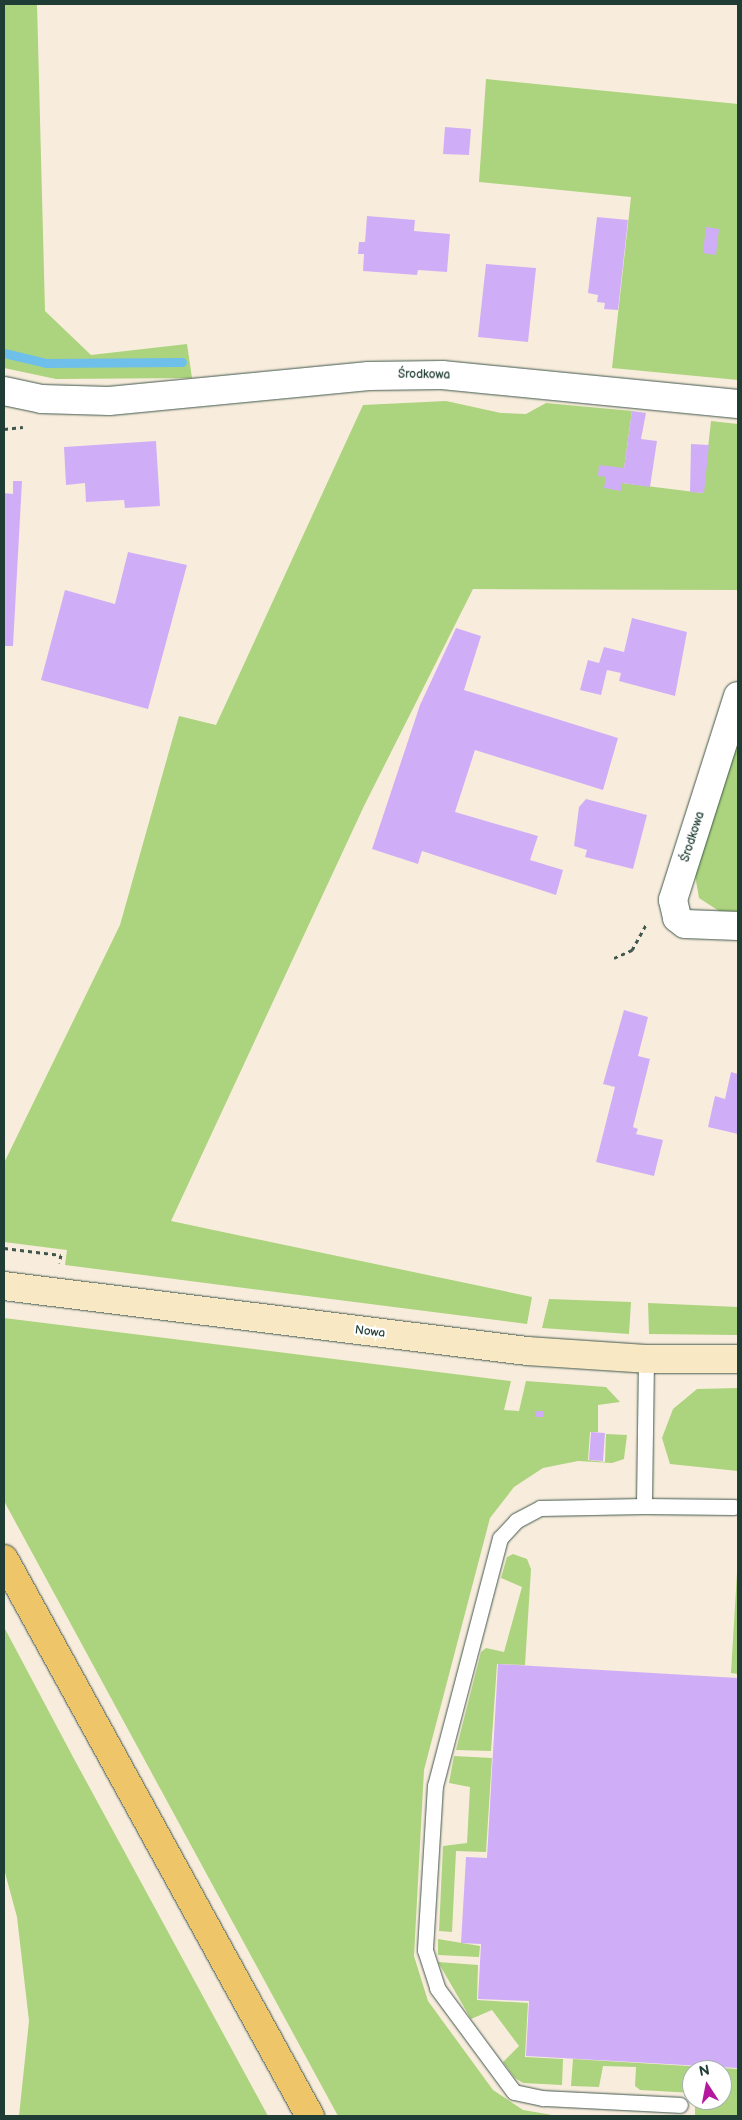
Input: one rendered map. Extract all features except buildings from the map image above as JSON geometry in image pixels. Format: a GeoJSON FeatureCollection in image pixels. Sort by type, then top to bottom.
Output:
{"type":"FeatureCollection","features":[{"type":"Feature","properties":{"kind":"highway"},"geometry":{"type":"LineString","coordinates":[[4,1559],[310,2116]]}},
{"type":"Feature","properties":{"kind":"highway"},"geometry":{"type":"LineString","coordinates":[[270,2046],[301,2116]]}},
{"type":"Feature","properties":{"kind":"street","name":"Środkowa"},"geometry":{"type":"LineString","coordinates":[[4,391],[41,399],[109,400],[399,374],[506,380],[738,404]]}},
{"type":"Feature","properties":{"kind":"street","name":"Środkowa"},"geometry":{"type":"LineString","coordinates":[[738,696],[673,900],[677,918],[685,924],[738,926]]}},
{"type":"Feature","properties":{"kind":"street","name":"Nowa"},"geometry":{"type":"LineString","coordinates":[[13,1288],[518,1350],[646,1359],[738,1359]]}},
{"type":"Feature","properties":{"kind":"lane"},"geometry":{"type":"LineString","coordinates":[[644,1506],[646,1359]]}},
{"type":"Feature","properties":{"kind":"lane"},"geometry":{"type":"LineString","coordinates":[[680,2105],[543,2098],[514,2092],[437,1988],[426,1950],[435,1785],[500,1538],[516,1521],[540,1508],[734,1507]]}},
{"type":"Feature","properties":{"kind":"path"},"geometry":{"type":"LineString","coordinates":[[614,958],[632,950],[646,925]]}},
{"type":"Feature","properties":{"kind":"path"},"geometry":{"type":"LineString","coordinates":[[4,1248],[61,1255],[58,1269]]}},
{"type":"Feature","properties":{"kind":"green space"},"geometry":{"type":"Polygon","coordinates":[[[4,4],[37,4],[45,311],[91,355],[187,344],[192,378],[56,379],[4,368],[4,4]]]}},
{"type":"Feature","properties":{"kind":"green space"},"geometry":{"type":"Polygon","coordinates":[[[486,79],[738,104],[738,380],[612,368],[631,197],[479,182],[486,79]]]}},
{"type":"Feature","properties":{"kind":"green space"},"geometry":{"type":"Polygon","coordinates":[[[446,401],[501,413],[526,414],[546,403],[632,411],[622,483],[703,493],[711,421],[738,424],[738,590],[473,589],[364,806],[171,1221],[532,1297],[527,1324],[65,1265],[67,1250],[4,1242],[4,1163],[120,925],[179,716],[216,725],[363,405],[446,401]]]}},
{"type":"Feature","properties":{"kind":"green space"},"geometry":{"type":"Polygon","coordinates":[[[738,741],[738,911],[719,911],[699,898],[695,875],[738,741]]]}},
{"type":"Feature","properties":{"kind":"green space"},"geometry":{"type":"Polygon","coordinates":[[[549,1299],[631,1302],[629,1334],[542,1328],[549,1299]]]}},
{"type":"Feature","properties":{"kind":"green space"},"geometry":{"type":"Polygon","coordinates":[[[648,1303],[738,1307],[738,1335],[649,1334],[648,1303]]]}},
{"type":"Feature","properties":{"kind":"green space"},"geometry":{"type":"Polygon","coordinates":[[[4,1318],[511,1381],[504,1410],[519,1411],[526,1381],[606,1387],[620,1402],[598,1405],[598,1432],[590,1432],[588,1460],[605,1462],[606,1434],[627,1435],[624,1459],[612,1463],[578,1461],[543,1468],[514,1487],[490,1518],[424,1770],[414,1956],[428,2001],[493,2090],[523,2110],[558,2116],[338,2116],[4,1501],[4,1318]]]}},
{"type":"Feature","properties":{"kind":"green space"},"geometry":{"type":"Polygon","coordinates":[[[738,1388],[738,1471],[670,1464],[662,1438],[673,1409],[697,1389],[738,1388]]]}},
{"type":"Feature","properties":{"kind":"green space"},"geometry":{"type":"Polygon","coordinates":[[[513,1554],[527,1559],[531,1569],[525,1665],[497,1664],[491,1751],[456,1750],[481,1652],[486,1648],[504,1652],[522,1587],[501,1578],[507,1557],[513,1554]]]}},
{"type":"Feature","properties":{"kind":"green space"},"geometry":{"type":"Polygon","coordinates":[[[738,1556],[738,1674],[731,1673],[738,1556]]]}},
{"type":"Feature","properties":{"kind":"green space"},"geometry":{"type":"Polygon","coordinates":[[[4,1627],[268,2116],[19,2116],[29,2021],[17,1917],[4,1869],[4,1627]]]}},
{"type":"Feature","properties":{"kind":"green space"},"geometry":{"type":"Polygon","coordinates":[[[454,1756],[492,1758],[486,1852],[456,1851],[452,1932],[439,1931],[443,1846],[467,1843],[470,1787],[449,1783],[454,1756]]]}},
{"type":"Feature","properties":{"kind":"green space"},"geometry":{"type":"Polygon","coordinates":[[[438,1939],[480,1946],[479,1957],[438,1955],[438,1939]]]}},
{"type":"Feature","properties":{"kind":"green space"},"geometry":{"type":"Polygon","coordinates":[[[438,1962],[478,1965],[477,2000],[528,2003],[525,2057],[563,2059],[562,2085],[523,2083],[515,2078],[503,2062],[519,2046],[492,2010],[471,2019],[438,1962]]]}},
{"type":"Feature","properties":{"kind":"green space"},"geometry":{"type":"Polygon","coordinates":[[[573,2059],[682,2066],[682,2092],[640,2090],[635,2086],[636,2067],[603,2066],[599,2087],[571,2086],[573,2059]]]}},
{"type":"Feature","properties":{"kind":"green space"},"geometry":{"type":"Polygon","coordinates":[[[732,2069],[738,2069],[738,2116],[695,2116],[695,2110],[732,2110],[732,2069]]]}},
{"type":"Feature","properties":{"kind":"waterway"},"geometry":{"type":"LineString","coordinates":[[4,353],[46,363],[182,362]]}}]}
